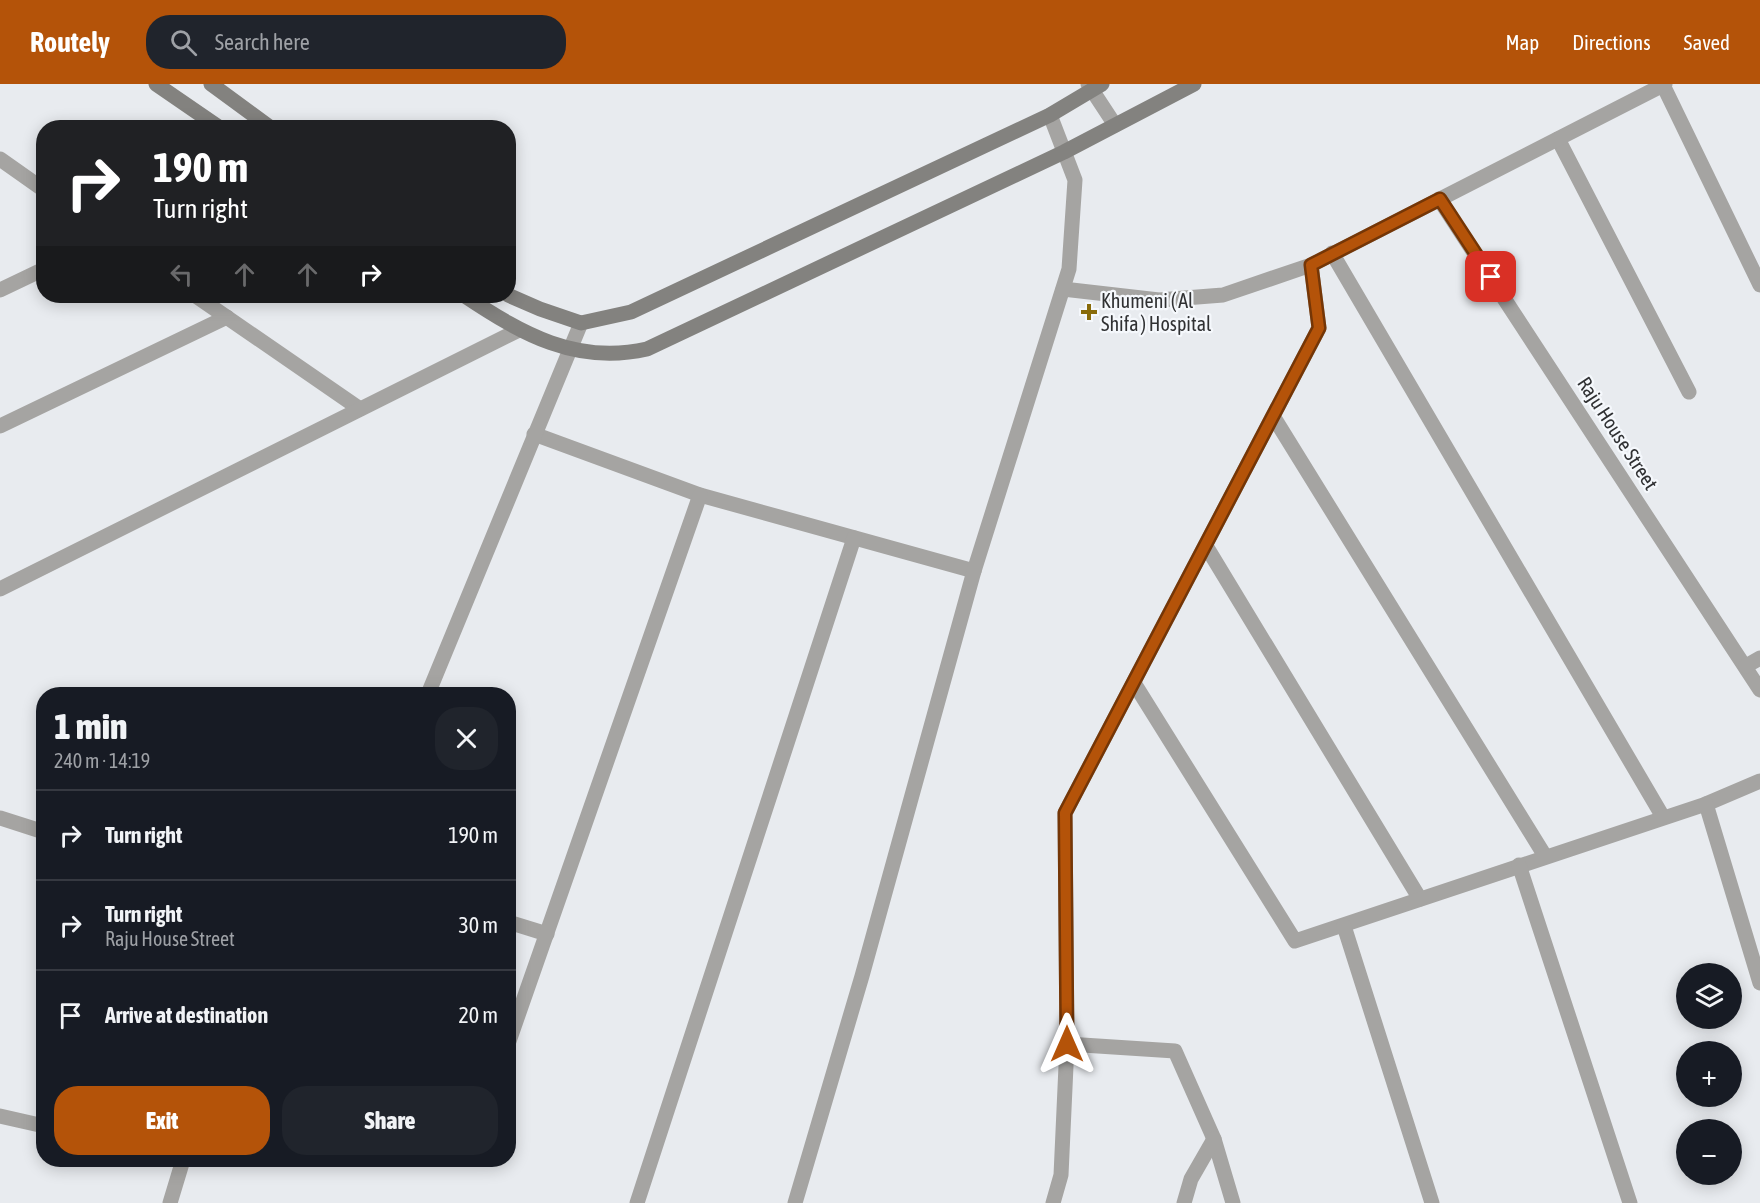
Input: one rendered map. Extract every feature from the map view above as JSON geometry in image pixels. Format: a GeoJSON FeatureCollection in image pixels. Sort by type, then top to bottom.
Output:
{"type":"FeatureCollection","features":[{"type":"Feature","properties":{"kind":"main road"},"geometry":{"type":"LineString","coordinates":[[156,84],[208,120]]}},
{"type":"Feature","properties":{"kind":"main road"},"geometry":{"type":"LineString","coordinates":[[212,84],[261,120]]}},
{"type":"Feature","properties":{"kind":"main road"},"geometry":{"type":"LineString","coordinates":[[476,303],[519,330],[570,349],[602,355],[625,354],[647,349],[1064,152],[1194,84]]}},
{"type":"Feature","properties":{"kind":"main road"},"geometry":{"type":"LineString","coordinates":[[516,298],[581,323],[631,312],[1050,115],[1094,86]]}},
{"type":"Feature","properties":{"kind":"street"},"geometry":{"type":"LineString","coordinates":[[1063,289],[1159,300],[1223,295],[1311,265],[1664,85],[1760,285]]}},
{"type":"Feature","properties":{"kind":"street"},"geometry":{"type":"LineString","coordinates":[[1094,86],[1115,125]]}},
{"type":"Feature","properties":{"kind":"street"},"geometry":{"type":"LineString","coordinates":[[795,1203],[862,976],[974,571],[1070,269],[1075,180],[1050,115]]}},
{"type":"Feature","properties":{"kind":"street"},"geometry":{"type":"LineString","coordinates":[[1558,139],[1689,392]]}},
{"type":"Feature","properties":{"kind":"street"},"geometry":{"type":"LineString","coordinates":[[0,159],[36,184]]}},
{"type":"Feature","properties":{"kind":"street"},"geometry":{"type":"LineString","coordinates":[[0,176],[15,170]]}},
{"type":"Feature","properties":{"kind":"street","name":"Raju House Street"},"geometry":{"type":"LineString","coordinates":[[1440,199],[1760,690]]}},
{"type":"Feature","properties":{"kind":"street"},"geometry":{"type":"LineString","coordinates":[[1332,253],[1663,817]]}},
{"type":"Feature","properties":{"kind":"street"},"geometry":{"type":"LineString","coordinates":[[1053,1203],[1061,1175],[1067,1044],[1065,813],[1319,328],[1311,265]]}},
{"type":"Feature","properties":{"kind":"street"},"geometry":{"type":"LineString","coordinates":[[0,290],[36,273]]}},
{"type":"Feature","properties":{"kind":"street"},"geometry":{"type":"LineString","coordinates":[[206,303],[360,409]]}},
{"type":"Feature","properties":{"kind":"street"},"geometry":{"type":"LineString","coordinates":[[0,426],[227,317]]}},
{"type":"Feature","properties":{"kind":"street"},"geometry":{"type":"LineString","coordinates":[[431,687],[581,323]]}},
{"type":"Feature","properties":{"kind":"street"},"geometry":{"type":"LineString","coordinates":[[0,589],[519,330]]}},
{"type":"Feature","properties":{"kind":"street"},"geometry":{"type":"LineString","coordinates":[[1273,416],[1545,856]]}},
{"type":"Feature","properties":{"kind":"street"},"geometry":{"type":"LineString","coordinates":[[534,434],[700,495],[974,571]]}},
{"type":"Feature","properties":{"kind":"street"},"geometry":{"type":"LineString","coordinates":[[516,1021],[700,495]]}},
{"type":"Feature","properties":{"kind":"street"},"geometry":{"type":"LineString","coordinates":[[637,1203],[854,537]]}},
{"type":"Feature","properties":{"kind":"street"},"geometry":{"type":"LineString","coordinates":[[1206,546],[1420,899]]}},
{"type":"Feature","properties":{"kind":"street"},"geometry":{"type":"LineString","coordinates":[[1746,666],[1760,658]]}},
{"type":"Feature","properties":{"kind":"street"},"geometry":{"type":"LineString","coordinates":[[1134,684],[1295,940],[1344,926],[1545,856],[1706,804],[1760,781]]}},
{"type":"Feature","properties":{"kind":"street"},"geometry":{"type":"LineString","coordinates":[[1706,804],[1760,983]]}},
{"type":"Feature","properties":{"kind":"street"},"geometry":{"type":"LineString","coordinates":[[0,818],[36,829]]}},
{"type":"Feature","properties":{"kind":"street"},"geometry":{"type":"LineString","coordinates":[[1519,865],[1630,1203]]}},
{"type":"Feature","properties":{"kind":"street"},"geometry":{"type":"LineString","coordinates":[[516,924],[547,934]]}},
{"type":"Feature","properties":{"kind":"street"},"geometry":{"type":"LineString","coordinates":[[1344,926],[1432,1203]]}},
{"type":"Feature","properties":{"kind":"street"},"geometry":{"type":"LineString","coordinates":[[1067,1044],[1175,1051],[1214,1139],[1233,1203]]}},
{"type":"Feature","properties":{"kind":"street"},"geometry":{"type":"LineString","coordinates":[[0,1116],[36,1124]]}},
{"type":"Feature","properties":{"kind":"street"},"geometry":{"type":"LineString","coordinates":[[1184,1203],[1191,1179],[1214,1139]]}},
{"type":"Feature","properties":{"kind":"street"},"geometry":{"type":"LineString","coordinates":[[170,1203],[181,1167]]}},
{"type":"Feature","properties":{"kind":"place","name":"Khumeni ( Al Shifa ) Hospital"},"geometry":{"type":"Point","coordinates":[1089,312]}},
{"type":"Feature","properties":{"kind":"route"},"geometry":{"type":"LineString","coordinates":[[1067,1044],[1065,813],[1319,328],[1311,265],[1440,199],[1491,277]]}}]}
